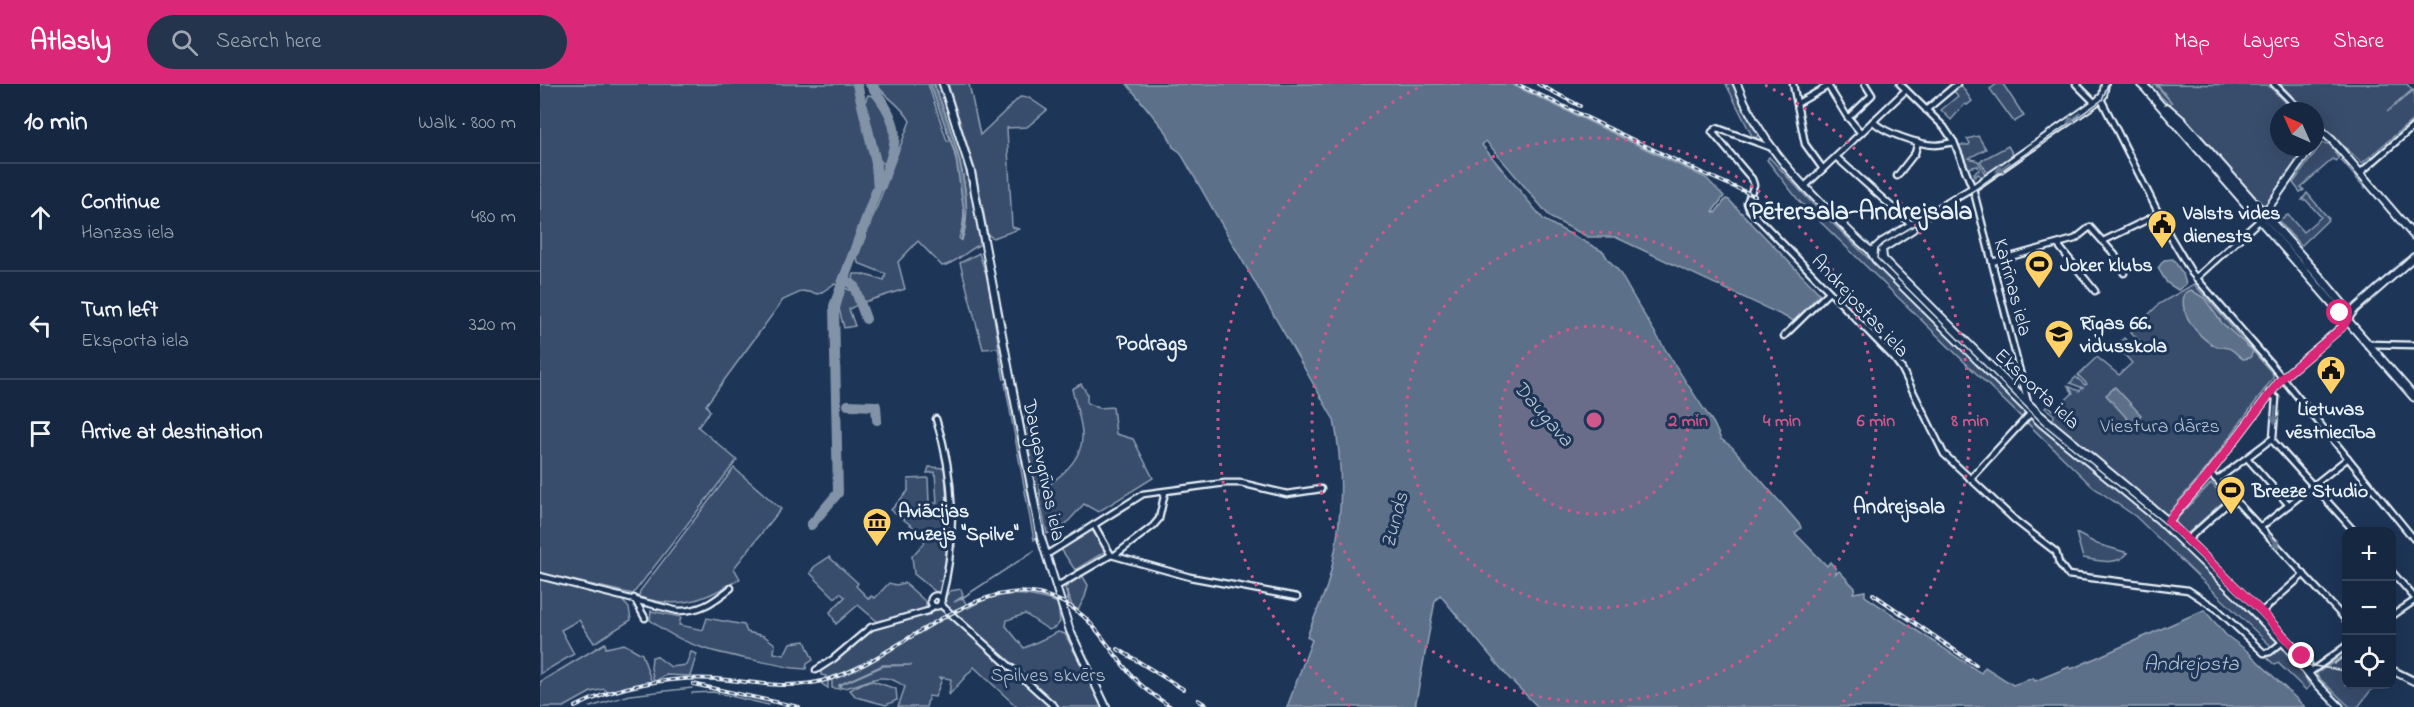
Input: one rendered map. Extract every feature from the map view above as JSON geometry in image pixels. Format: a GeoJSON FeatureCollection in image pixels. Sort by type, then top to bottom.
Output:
{"type":"FeatureCollection","features":[{"type":"Feature","properties":{"kind":"main road"},"geometry":{"type":"LineString","coordinates":[[2141,84],[2338,299],[2348,319],[2414,397]]}},
{"type":"Feature","properties":{"kind":"street","name":"Daugavgrīvas iela"},"geometry":{"type":"LineString","coordinates":[[943,84],[966,151],[1029,485],[1046,555],[1074,643],[1106,707]]}},
{"type":"Feature","properties":{"kind":"street"},"geometry":{"type":"LineString","coordinates":[[1793,84],[1805,144],[1823,169]]}},
{"type":"Feature","properties":{"kind":"street"},"geometry":{"type":"LineString","coordinates":[[1848,118],[1872,95],[1865,84]]}},
{"type":"Feature","properties":{"kind":"street","name":"Katrīnas iela"},"geometry":{"type":"LineString","coordinates":[[1900,84],[1944,127],[1954,142],[1972,189],[1992,262],[2022,397],[2028,409]]}},
{"type":"Feature","properties":{"kind":"street"},"geometry":{"type":"LineString","coordinates":[[1926,110],[1950,86],[1957,84]]}},
{"type":"Feature","properties":{"kind":"street"},"geometry":{"type":"LineString","coordinates":[[2076,84],[2098,101],[2196,278],[2414,538]]}},
{"type":"Feature","properties":{"kind":"street"},"geometry":{"type":"LineString","coordinates":[[1871,252],[1911,224],[1972,189],[2098,101],[2105,84]]}},
{"type":"Feature","properties":{"kind":"street"},"geometry":{"type":"LineString","coordinates":[[2274,84],[2292,102]]}},
{"type":"Feature","properties":{"kind":"street"},"geometry":{"type":"LineString","coordinates":[[1798,103],[1827,85],[1848,118],[1861,133]]}},
{"type":"Feature","properties":{"kind":"street","name":"Eksporta iela"},"geometry":{"type":"LineString","coordinates":[[1740,86],[1753,120],[1772,148],[1804,186],[1871,252],[1876,260],[2022,397]]}},
{"type":"Feature","properties":{"kind":"street"},"geometry":{"type":"LineString","coordinates":[[1804,186],[1906,90]]}},
{"type":"Feature","properties":{"kind":"street"},"geometry":{"type":"LineString","coordinates":[[1873,121],[1884,131],[1935,146],[1954,142]]}},
{"type":"Feature","properties":{"kind":"street"},"geometry":{"type":"LineString","coordinates":[[2360,173],[2414,126]]}},
{"type":"Feature","properties":{"kind":"street","name":"Andrejostas iela"},"geometry":{"type":"LineString","coordinates":[[1772,148],[1717,128],[1712,132],[1752,179],[1754,185],[1747,203],[1749,209],[1899,364],[1944,454],[2024,528],[2056,552],[2059,564],[2071,577],[2188,590],[2217,609],[2264,653],[2270,652],[2285,640]]}},
{"type":"Feature","properties":{"kind":"street"},"geometry":{"type":"LineString","coordinates":[[2324,133],[2414,236]]}},
{"type":"Feature","properties":{"kind":"street"},"geometry":{"type":"LineString","coordinates":[[1897,176],[1915,153],[1918,141]]}},
{"type":"Feature","properties":{"kind":"street"},"geometry":{"type":"LineString","coordinates":[[2196,278],[2262,217],[2305,156]]}},
{"type":"Feature","properties":{"kind":"street"},"geometry":{"type":"LineString","coordinates":[[1836,157],[1911,224],[1913,230],[1882,249],[1883,259]]}},
{"type":"Feature","properties":{"kind":"street"},"geometry":{"type":"LineString","coordinates":[[2103,241],[2160,214]]}},
{"type":"Feature","properties":{"kind":"street"},"geometry":{"type":"LineString","coordinates":[[1992,262],[2058,246],[2075,239],[2090,227],[2116,257],[2124,273]]}},
{"type":"Feature","properties":{"kind":"street"},"geometry":{"type":"LineString","coordinates":[[2058,246],[2095,291]]}},
{"type":"Feature","properties":{"kind":"street","name":"Eksporta iela"},"geometry":{"type":"LineString","coordinates":[[1871,252],[1883,259],[2022,397],[2028,409],[2166,523],[2308,662]]}},
{"type":"Feature","properties":{"kind":"street"},"geometry":{"type":"LineString","coordinates":[[2166,523],[2210,473],[2282,378],[2342,328],[2355,309],[2414,257]]}},
{"type":"Feature","properties":{"kind":"street"},"geometry":{"type":"LineString","coordinates":[[1784,336],[1830,292]]}},
{"type":"Feature","properties":{"kind":"street"},"geometry":{"type":"LineString","coordinates":[[2369,344],[2414,345]]}},
{"type":"Feature","properties":{"kind":"street"},"geometry":{"type":"LineString","coordinates":[[2269,393],[2276,398],[2272,440],[2351,527]]}},
{"type":"Feature","properties":{"kind":"street"},"geometry":{"type":"LineString","coordinates":[[1970,479],[2028,409]]}},
{"type":"Feature","properties":{"kind":"street"},"geometry":{"type":"LineString","coordinates":[[936,419],[949,467],[951,527],[950,562],[941,602]]}},
{"type":"Feature","properties":{"kind":"street"},"geometry":{"type":"LineString","coordinates":[[2217,480],[2272,440]]}},
{"type":"Feature","properties":{"kind":"street"},"geometry":{"type":"LineString","coordinates":[[2247,458],[2289,505]]}},
{"type":"Feature","properties":{"kind":"street"},"geometry":{"type":"LineString","coordinates":[[2261,527],[2348,458]]}},
{"type":"Feature","properties":{"kind":"street"},"geometry":{"type":"LineString","coordinates":[[2210,473],[2342,616]]}},
{"type":"Feature","properties":{"kind":"street"},"geometry":{"type":"LineString","coordinates":[[1046,555],[1143,494],[1225,483],[1241,483],[1287,494],[1321,489]]}},
{"type":"Feature","properties":{"kind":"street"},"geometry":{"type":"LineString","coordinates":[[1056,586],[1113,555],[1153,526],[1159,519],[1165,492]]}},
{"type":"Feature","properties":{"kind":"street"},"geometry":{"type":"LineString","coordinates":[[2185,542],[2234,498]]}},
{"type":"Feature","properties":{"kind":"street"},"geometry":{"type":"LineString","coordinates":[[1094,525],[1113,555],[1190,577],[1297,597]]}},
{"type":"Feature","properties":{"kind":"street"},"geometry":{"type":"LineString","coordinates":[[2259,614],[2304,574]]}},
{"type":"Feature","properties":{"kind":"street"},"geometry":{"type":"LineString","coordinates":[[540,576],[678,611],[692,611],[709,606],[732,588]]}},
{"type":"Feature","properties":{"kind":"street"},"geometry":{"type":"LineString","coordinates":[[2396,577],[2414,597]]}},
{"type":"Feature","properties":{"kind":"street"},"geometry":{"type":"LineString","coordinates":[[933,606],[930,602],[933,597],[938,596],[941,602],[1055,707]]}},
{"type":"Feature","properties":{"kind":"street"},"geometry":{"type":"LineString","coordinates":[[634,598],[645,618]]}},
{"type":"Feature","properties":{"kind":"street"},"geometry":{"type":"LineString","coordinates":[[2396,613],[2414,601]]}},
{"type":"Feature","properties":{"kind":"street"},"geometry":{"type":"LineString","coordinates":[[816,670],[833,659],[870,627],[928,611],[941,602]]}},
{"type":"Feature","properties":{"kind":"street","name":"Eksporta iela"},"geometry":{"type":"LineString","coordinates":[[2285,640],[2319,687],[2340,707]]}},
{"type":"Feature","properties":{"kind":"street"},"geometry":{"type":"LineString","coordinates":[[2309,673],[2342,649]]}},
{"type":"Feature","properties":{"kind":"street"},"geometry":{"type":"LineString","coordinates":[[2309,673],[2308,662],[2318,665]]}},
{"type":"Feature","properties":{"kind":"street"},"geometry":{"type":"LineString","coordinates":[[2396,672],[2414,681]]}},
{"type":"Feature","properties":{"kind":"green space"},"geometry":{"type":"Polygon","coordinates":[[[540,84],[853,84],[871,155],[874,189],[837,285],[834,284],[819,294],[803,291],[783,300],[706,405],[710,411],[698,427],[737,460],[633,594],[540,573],[540,84]]]}},
{"type":"Feature","properties":{"kind":"green space"},"geometry":{"type":"Polygon","coordinates":[[[876,84],[928,84],[947,141],[951,141],[960,177],[964,202],[959,238],[962,240],[966,222],[964,182],[948,120],[934,84],[939,84],[959,142],[980,241],[979,245],[951,263],[942,266],[918,241],[898,262],[905,289],[864,302],[853,278],[854,274],[884,280],[886,274],[858,263],[857,258],[910,121],[903,110],[876,84]]]}},
{"type":"Feature","properties":{"kind":"green space"},"geometry":{"type":"Polygon","coordinates":[[[948,84],[969,84],[980,135],[1020,97],[1029,98],[1047,110],[1027,127],[1007,128],[1012,227],[1019,229],[993,238],[988,235],[975,169],[948,84]]]}},
{"type":"Feature","properties":{"kind":"green space"},"geometry":{"type":"Polygon","coordinates":[[[1726,84],[1734,84],[1759,134],[1754,140],[1726,84]]]}},
{"type":"Feature","properties":{"kind":"green space"},"geometry":{"type":"Polygon","coordinates":[[[1997,84],[2003,84],[2024,116],[2014,122],[1990,89],[1997,84]]]}},
{"type":"Feature","properties":{"kind":"green space"},"geometry":{"type":"Polygon","coordinates":[[[2148,84],[2155,84],[2172,103],[2157,84],[2268,85],[2285,102],[2270,102],[2270,156],[2299,156],[2269,203],[2260,205],[2184,119],[2148,84]]]}},
{"type":"Feature","properties":{"kind":"green space"},"geometry":{"type":"Polygon","coordinates":[[[2280,84],[2407,84],[2412,90],[2387,112],[2414,90],[2414,119],[2362,163],[2324,127],[2324,102],[2298,102],[2280,84]]]}},
{"type":"Feature","properties":{"kind":"green space"},"geometry":{"type":"Polygon","coordinates":[[[1961,85],[1972,101],[1965,104],[1951,120],[1941,110],[1958,96],[1953,90],[1961,85]]]}},
{"type":"Feature","properties":{"kind":"green space"},"geometry":{"type":"Polygon","coordinates":[[[868,95],[873,96],[879,103],[892,129],[893,147],[884,164],[880,161],[865,102],[868,95]]]}},
{"type":"Feature","properties":{"kind":"green space"},"geometry":{"type":"Polygon","coordinates":[[[1978,136],[1986,149],[1969,158],[1978,161],[1986,176],[1984,178],[1978,174],[1975,177],[1974,173],[1979,170],[1978,166],[1968,168],[1958,145],[1969,145],[1967,139],[1978,136]]]}},
{"type":"Feature","properties":{"kind":"green space"},"geometry":{"type":"Polygon","coordinates":[[[2324,143],[2329,144],[2339,155],[2337,161],[2333,159],[2301,187],[2304,190],[2300,192],[2293,183],[2313,156],[2324,156],[2324,143]]]}},
{"type":"Feature","properties":{"kind":"green space"},"geometry":{"type":"Polygon","coordinates":[[[2008,146],[2014,156],[1988,174],[1980,161],[2008,146]]]}},
{"type":"Feature","properties":{"kind":"green space"},"geometry":{"type":"Polygon","coordinates":[[[1769,157],[1813,204],[2048,434],[2135,503],[2241,601],[2278,641],[2272,647],[2135,516],[2093,487],[1799,201],[1767,160],[1769,157]]]}},
{"type":"Feature","properties":{"kind":"green space"},"geometry":{"type":"Polygon","coordinates":[[[2307,193],[2329,219],[2301,246],[2278,220],[2288,215],[2303,232],[2321,217],[2306,200],[2302,200],[2307,193]]]}},
{"type":"Feature","properties":{"kind":"green space"},"geometry":{"type":"Polygon","coordinates":[[[979,253],[987,273],[1004,380],[998,348],[983,349],[960,263],[979,253]]]}},
{"type":"Feature","properties":{"kind":"green space","name":"Viestura dārzs"},"geometry":{"type":"Polygon","coordinates":[[[2194,284],[2273,374],[2273,378],[2207,468],[2167,515],[2053,422],[2054,415],[2045,408],[2048,405],[2054,411],[2073,393],[2068,386],[2079,391],[2083,388],[2070,383],[2076,377],[2085,385],[2087,384],[2078,375],[2097,357],[2119,375],[2132,363],[2116,345],[2124,338],[2140,355],[2147,349],[2131,332],[2159,304],[2194,284]]]}},
{"type":"Feature","properties":{"kind":"green space"},"geometry":{"type":"Polygon","coordinates":[[[845,288],[852,291],[857,305],[849,309],[855,326],[844,328],[839,309],[845,288]]]}},
{"type":"Feature","properties":{"kind":"green space"},"geometry":{"type":"Polygon","coordinates":[[[1005,383],[1008,383],[1037,536],[1034,540],[1005,383]]]}},
{"type":"Feature","properties":{"kind":"green space"},"geometry":{"type":"Polygon","coordinates":[[[1081,384],[1087,393],[1087,403],[1099,408],[1113,407],[1116,434],[1133,439],[1153,478],[1098,512],[1084,504],[1065,525],[1047,534],[1039,497],[1078,454],[1082,434],[1072,389],[1081,384]]]}},
{"type":"Feature","properties":{"kind":"green space"},"geometry":{"type":"Polygon","coordinates":[[[1025,417],[1032,444],[1041,445],[1040,493],[1037,495],[1023,421],[1025,417]]]}},
{"type":"Feature","properties":{"kind":"green space"},"geometry":{"type":"Polygon","coordinates":[[[929,467],[945,468],[948,524],[945,580],[940,581],[943,582],[941,592],[936,592],[914,574],[912,556],[925,542],[923,539],[925,536],[891,510],[908,491],[908,479],[928,478],[929,503],[937,503],[935,472],[927,473],[929,467]]]}},
{"type":"Feature","properties":{"kind":"green space"},"geometry":{"type":"Polygon","coordinates":[[[734,468],[781,509],[734,568],[740,579],[692,601],[668,603],[639,597],[640,591],[734,468]]]}},
{"type":"Feature","properties":{"kind":"green space"},"geometry":{"type":"Polygon","coordinates":[[[2211,483],[2224,497],[2224,501],[2187,534],[2176,526],[2176,520],[2211,483]]]}},
{"type":"Feature","properties":{"kind":"green space"},"geometry":{"type":"Polygon","coordinates":[[[1092,529],[1106,551],[1075,570],[1061,549],[1092,529]]]}},
{"type":"Feature","properties":{"kind":"green space"},"geometry":{"type":"Polygon","coordinates":[[[2076,533],[2097,544],[2128,553],[2119,560],[2113,561],[2083,558],[2076,533]]]}},
{"type":"Feature","properties":{"kind":"green space"},"geometry":{"type":"Polygon","coordinates":[[[829,557],[858,583],[856,586],[869,599],[871,596],[875,598],[889,583],[896,585],[905,583],[926,602],[926,609],[878,622],[858,605],[836,624],[830,612],[845,597],[840,593],[835,598],[810,573],[814,567],[829,557]]]}},
{"type":"Feature","properties":{"kind":"green space"},"geometry":{"type":"Polygon","coordinates":[[[1082,575],[1088,585],[1078,610],[1072,606],[1067,590],[1069,604],[1065,588],[1082,575]]]}},
{"type":"Feature","properties":{"kind":"green space"},"geometry":{"type":"Polygon","coordinates":[[[540,578],[619,597],[629,608],[631,620],[594,643],[579,620],[561,630],[574,654],[540,674],[540,578]]]}},
{"type":"Feature","properties":{"kind":"green space","name":"Spilves skvērs"},"geometry":{"type":"Polygon","coordinates":[[[961,589],[963,596],[954,602],[963,598],[968,608],[990,598],[1012,595],[1035,596],[1058,603],[1060,622],[1056,627],[1049,630],[1025,614],[1007,620],[1006,626],[1024,648],[1058,632],[1065,634],[1103,707],[1017,707],[974,667],[949,695],[951,679],[939,677],[942,679],[935,697],[929,696],[926,707],[898,707],[905,687],[887,678],[879,678],[849,687],[841,688],[840,685],[883,666],[912,665],[883,665],[839,685],[839,689],[832,688],[832,680],[828,681],[828,688],[822,684],[826,676],[821,675],[821,670],[871,629],[937,609],[942,610],[951,618],[956,615],[947,607],[945,597],[950,591],[961,589]]]}},
{"type":"Feature","properties":{"kind":"green space"},"geometry":{"type":"Polygon","coordinates":[[[651,611],[681,617],[679,625],[703,630],[707,618],[744,625],[747,632],[764,636],[775,644],[774,653],[784,655],[790,643],[805,641],[813,660],[807,664],[806,669],[793,668],[699,647],[665,631],[650,620],[651,611]]]}},
{"type":"Feature","properties":{"kind":"green space"},"geometry":{"type":"Polygon","coordinates":[[[605,643],[606,648],[624,644],[642,654],[652,683],[608,692],[604,689],[591,692],[564,707],[540,707],[540,682],[605,643]]]}},
{"type":"Feature","properties":{"kind":"green space"},"geometry":{"type":"Polygon","coordinates":[[[2283,647],[2299,666],[2310,686],[2306,690],[2278,663],[2275,665],[2266,657],[2283,647]]]}},
{"type":"Feature","properties":{"kind":"green space"},"geometry":{"type":"Polygon","coordinates":[[[691,652],[697,654],[690,676],[666,675],[654,682],[651,668],[652,657],[656,656],[671,667],[686,665],[691,652]]]}},
{"type":"Feature","properties":{"kind":"green space"},"geometry":{"type":"Polygon","coordinates":[[[2342,657],[2342,689],[2372,689],[2358,707],[2350,707],[2317,676],[2317,673],[2342,657]]]}},
{"type":"Feature","properties":{"kind":"green space"},"geometry":{"type":"Polygon","coordinates":[[[873,681],[896,689],[897,700],[886,705],[856,697],[850,690],[873,681]]]}},
{"type":"Feature","properties":{"kind":"water"},"geometry":{"type":"Polygon","coordinates":[[[930,84],[934,84],[960,162],[966,206],[966,225],[961,241],[965,218],[955,153],[930,84]]]}},
{"type":"Feature","properties":{"kind":"water"},"geometry":{"type":"Polygon","coordinates":[[[1127,84],[1511,84],[1706,178],[1724,196],[1713,211],[1715,213],[1726,199],[1729,200],[1820,294],[1794,321],[1615,237],[1588,237],[1551,218],[1486,141],[1482,145],[1544,220],[1604,252],[1620,273],[1714,424],[1721,439],[1732,447],[1800,525],[1801,528],[1795,533],[1827,566],[1830,562],[1836,569],[1835,574],[1839,571],[1855,588],[1853,593],[1865,591],[1865,596],[1981,673],[1985,667],[2013,685],[2033,678],[2035,681],[2069,667],[2071,669],[2204,610],[2226,635],[2246,650],[2305,707],[1538,707],[1508,677],[1440,595],[1435,601],[1415,707],[1287,707],[1312,640],[1307,637],[1327,586],[1336,546],[1341,482],[1334,420],[1180,152],[1173,147],[1167,133],[1127,84]]]}},
{"type":"Feature","properties":{"kind":"water"},"geometry":{"type":"Polygon","coordinates":[[[2173,259],[2183,274],[2186,284],[2178,290],[2167,283],[2158,268],[2164,260],[2173,259]]]}},
{"type":"Feature","properties":{"kind":"water"},"geometry":{"type":"Polygon","coordinates":[[[2191,290],[2204,298],[2222,323],[2253,351],[2250,358],[2243,359],[2226,347],[2213,345],[2195,330],[2186,315],[2183,300],[2185,293],[2191,290]]]}},
{"type":"Feature","properties":{"kind":"water"},"geometry":{"type":"Polygon","coordinates":[[[2115,387],[2141,415],[2132,424],[2106,395],[2115,387]]]}},
{"type":"Feature","properties":{"kind":"waterway"},"geometry":{"type":"LineString","coordinates":[[2334,152],[2338,157]]}},
{"type":"Feature","properties":{"kind":"waterway"},"geometry":{"type":"LineString","coordinates":[[2341,160],[2365,188]]}},
{"type":"Feature","properties":{"kind":"waterway"},"geometry":{"type":"LineString","coordinates":[[953,483],[953,499]]}},
{"type":"Feature","properties":{"kind":"waterway"},"geometry":{"type":"LineString","coordinates":[[954,516],[954,524]]}},
{"type":"Feature","properties":{"kind":"waterway"},"geometry":{"type":"LineString","coordinates":[[954,529],[955,547]]}},
{"type":"Feature","properties":{"kind":"waterway"},"geometry":{"type":"LineString","coordinates":[[962,598],[1034,551]]}},
{"type":"Feature","properties":{"kind":"waterway"},"geometry":{"type":"LineString","coordinates":[[590,707],[630,695],[692,688]]}},
{"type":"Feature","properties":{"kind":"waterway"},"geometry":{"type":"LineString","coordinates":[[692,693],[713,692],[769,705]]}},
{"type":"Feature","properties":{"kind":"taxiway"},"geometry":{"type":"LineString","coordinates":[[811,525],[838,493],[834,306],[878,186],[876,163],[857,84]]}},
{"type":"Feature","properties":{"kind":"taxiway"},"geometry":{"type":"LineString","coordinates":[[870,84],[888,112],[895,133],[892,156],[881,186]]}},
{"type":"Feature","properties":{"kind":"taxiway"},"geometry":{"type":"LineString","coordinates":[[844,278],[854,286],[866,319]]}},
{"type":"Feature","properties":{"kind":"taxiway"},"geometry":{"type":"LineString","coordinates":[[848,405],[876,406],[877,420]]}},
{"type":"Feature","properties":{"kind":"tram line"},"geometry":{"type":"LineString","coordinates":[[2108,84],[2102,100],[1973,191],[1883,244],[1878,249],[1877,258],[2042,423],[2165,524],[2260,615],[2307,665],[2342,670]]}},
{"type":"Feature","properties":{"kind":"tram line"},"geometry":{"type":"LineString","coordinates":[[2334,664],[2342,658]]}},
{"type":"Feature","properties":{"kind":"tram line"},"geometry":{"type":"LineString","coordinates":[[2396,668],[2414,677]]}},
{"type":"Feature","properties":{"kind":"railway"},"geometry":{"type":"LineString","coordinates":[[1517,84],[1755,196]]}},
{"type":"Feature","properties":{"kind":"railway"},"geometry":{"type":"LineString","coordinates":[[1538,84],[1580,106]]}},
{"type":"Feature","properties":{"kind":"railway"},"geometry":{"type":"LineString","coordinates":[[575,707],[626,688],[681,679],[717,679],[787,685],[815,683],[855,669],[959,609],[986,598],[1012,593],[1039,594],[1071,607],[1093,626],[1136,680],[1171,707]]}},
{"type":"Feature","properties":{"kind":"railway"},"geometry":{"type":"LineString","coordinates":[[1873,594],[1976,665]]}},
{"type":"Feature","properties":{"kind":"railway"},"geometry":{"type":"LineString","coordinates":[[1118,649],[1183,689]]}},
{"type":"Feature","properties":{"kind":"railway"},"geometry":{"type":"LineString","coordinates":[[693,684],[799,707]]}},
{"type":"Feature","properties":{"kind":"railway"},"geometry":{"type":"LineString","coordinates":[[1198,700],[1209,707]]}},
{"type":"Feature","properties":{"kind":"place","name":"Valsts vides dienests"},"geometry":{"type":"Point","coordinates":[2162,250]}},
{"type":"Feature","properties":{"kind":"place","name":"Joker klubs"},"geometry":{"type":"Point","coordinates":[2039,290]}},
{"type":"Feature","properties":{"kind":"place","name":"Rīgas 66. vidusskola"},"geometry":{"type":"Point","coordinates":[2059,360]}},
{"type":"Feature","properties":{"kind":"place","name":"Lietuvas vēstniecība"},"geometry":{"type":"Point","coordinates":[2331,396]}},
{"type":"Feature","properties":{"kind":"place","name":"Breeze Studio"},"geometry":{"type":"Point","coordinates":[2231,516]}},
{"type":"Feature","properties":{"kind":"place","name":"Aviācijas muzejs \"Spilve\""},"geometry":{"type":"Point","coordinates":[877,548]}},
{"type":"Feature","properties":{"kind":"district","name":"Pētersala-Andrejsala"},"geometry":{"type":"Point","coordinates":[1861,210]}},
{"type":"Feature","properties":{"kind":"district","name":"Podrags"},"geometry":{"type":"Point","coordinates":[1152,343]}},
{"type":"Feature","properties":{"kind":"district","name":"Andrejsala"},"geometry":{"type":"Point","coordinates":[1899,506]}},
{"type":"Feature","properties":{"kind":"route"},"geometry":{"type":"LineString","coordinates":[[2302,656],[2262,612],[2168,521],[2207,477],[2282,378],[2343,327],[2348,319],[2340,313]]}},
{"type":"Feature","properties":{"kind":"water label","name":"Daugava"},"geometry":{"type":"Point","coordinates":[1544,413]}},
{"type":"Feature","properties":{"kind":"water label","name":"Zunds"},"geometry":{"type":"Point","coordinates":[1394,520]}},
{"type":"Feature","properties":{"kind":"water label","name":"Andrejosta"},"geometry":{"type":"Point","coordinates":[2191,663]}}]}
